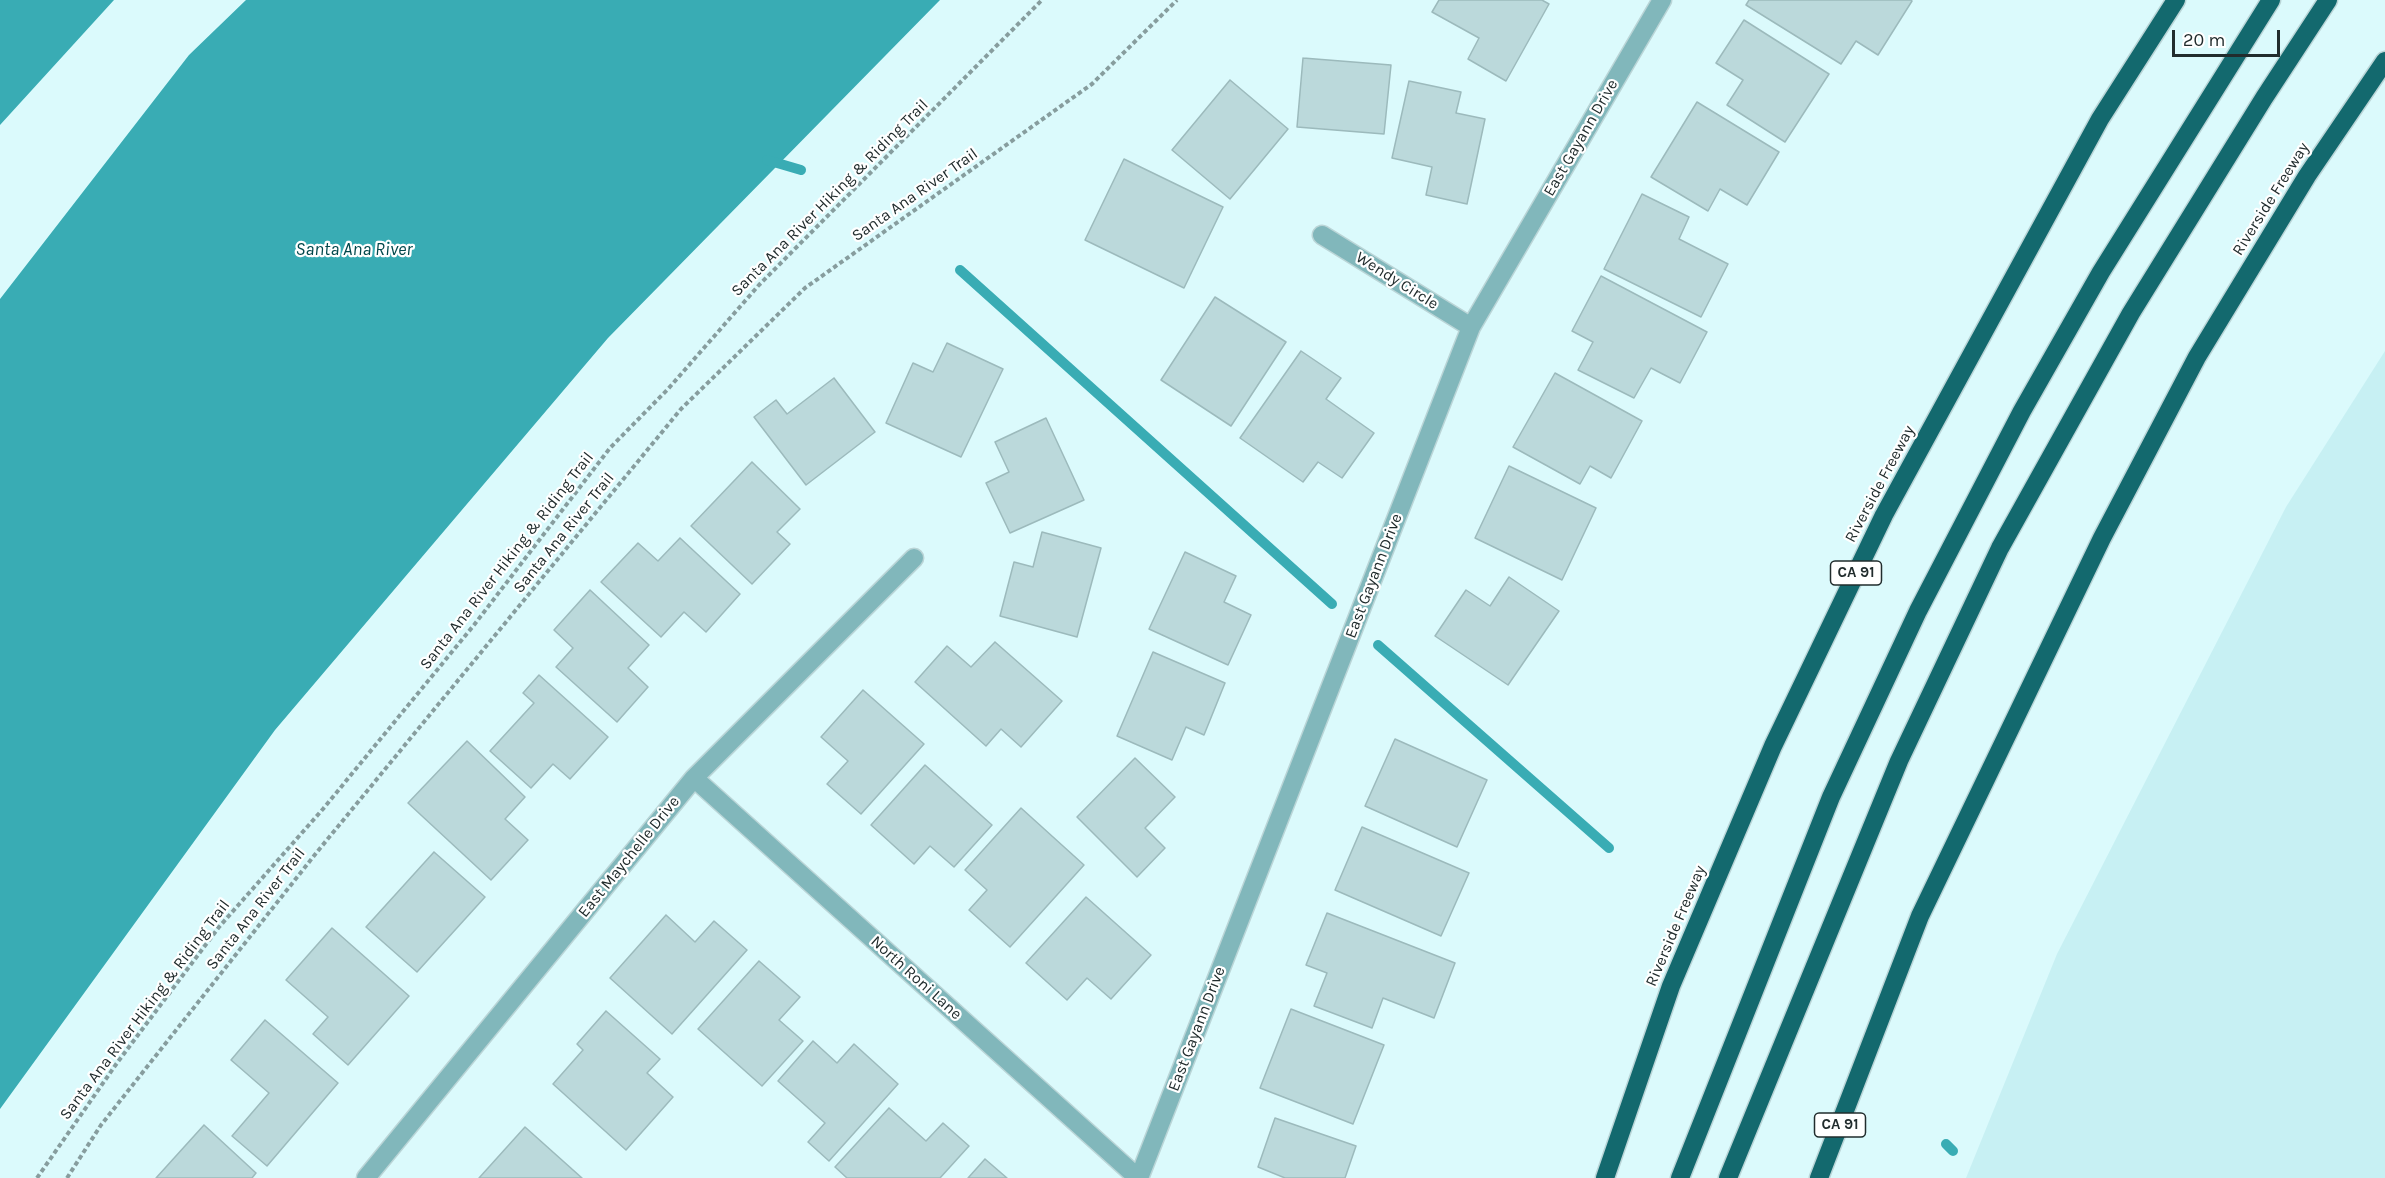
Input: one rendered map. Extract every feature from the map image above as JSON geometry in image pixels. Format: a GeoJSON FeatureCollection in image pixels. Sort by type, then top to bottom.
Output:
{"type":"FeatureCollection","features":[{"type":"Feature","properties":{"kind":"highway","name":"Riverside Freeway"},"geometry":{"type":"LineString","coordinates":[[1605,1178],[1671,986],[1773,746],[1874,536],[2100,119],[2176,0]]}},
{"type":"Feature","properties":{"kind":"highway"},"geometry":{"type":"LineString","coordinates":[[1680,1178],[1831,797],[1918,611],[2022,411],[2101,272],[2271,0]]}},
{"type":"Feature","properties":{"kind":"highway"},"geometry":{"type":"LineString","coordinates":[[1728,1178],[1899,761],[2000,548],[2131,313],[2264,98],[2328,0]]}},
{"type":"Feature","properties":{"kind":"highway","name":"Riverside Freeway"},"geometry":{"type":"LineString","coordinates":[[1819,1178],[1920,916],[2102,538],[2197,357],[2307,176],[2385,61]]}},
{"type":"Feature","properties":{"kind":"street","name":"East Gayann Drive"},"geometry":{"type":"LineString","coordinates":[[1139,1178],[1471,327],[1662,0]]}},
{"type":"Feature","properties":{"kind":"street","name":"Wendy Circle"},"geometry":{"type":"LineString","coordinates":[[1322,235],[1471,327]]}},
{"type":"Feature","properties":{"kind":"street","name":"East Maychelle Drive"},"geometry":{"type":"LineString","coordinates":[[366,1178],[694,778],[914,558]]}},
{"type":"Feature","properties":{"kind":"street","name":"North Roni Lane"},"geometry":{"type":"LineString","coordinates":[[694,778],[1139,1178]]}},
{"type":"Feature","properties":{"kind":"path","name":"Santa Ana River Hiking & Riding Trail"},"geometry":{"type":"LineString","coordinates":[[37,1178],[117,1063],[219,927],[323,809],[474,625],[610,448],[668,389],[759,285],[1042,0]]}},
{"type":"Feature","properties":{"kind":"path","name":"Santa Ana River Trail"},"geometry":{"type":"LineString","coordinates":[[67,1178],[101,1125],[317,852],[681,409],[805,288],[1092,84],[1177,0]]}},
{"type":"Feature","properties":{"kind":"shaded area"},"geometry":{"type":"Polygon","coordinates":[[[2385,351],[2385,1178],[1966,1178],[2057,954],[2286,507],[2385,351]]]}},
{"type":"Feature","properties":{"kind":"water"},"geometry":{"type":"Polygon","coordinates":[[[0,0],[114,0],[0,125],[0,0]]]}},
{"type":"Feature","properties":{"kind":"water","name":"Santa Ana River"},"geometry":{"type":"Polygon","coordinates":[[[246,0],[940,0],[608,338],[275,730],[0,1109],[0,299],[189,55],[246,0]]]}},
{"type":"Feature","properties":{"kind":"building"},"geometry":{"type":"Polygon","coordinates":[[[1439,0],[1542,0],[1549,4],[1506,81],[1468,59],[1479,38],[1432,12],[1439,0]]]}},
{"type":"Feature","properties":{"kind":"building"},"geometry":{"type":"Polygon","coordinates":[[[1749,0],[1912,1],[1878,55],[1856,41],[1841,64],[1746,5],[1749,0]]]}},
{"type":"Feature","properties":{"kind":"building"},"geometry":{"type":"Polygon","coordinates":[[[1744,20],[1829,74],[1785,142],[1727,105],[1743,80],[1716,63],[1744,20]]]}},
{"type":"Feature","properties":{"kind":"building"},"geometry":{"type":"Polygon","coordinates":[[[1303,58],[1391,65],[1384,134],[1297,127],[1303,58]]]}},
{"type":"Feature","properties":{"kind":"building"},"geometry":{"type":"Polygon","coordinates":[[[1230,80],[1288,129],[1230,199],[1172,150],[1230,80]]]}},
{"type":"Feature","properties":{"kind":"building"},"geometry":{"type":"Polygon","coordinates":[[[1409,81],[1461,92],[1456,113],[1485,119],[1467,204],[1426,195],[1432,167],[1392,158],[1409,81]]]}},
{"type":"Feature","properties":{"kind":"building"},"geometry":{"type":"Polygon","coordinates":[[[1697,102],[1779,152],[1747,205],[1720,189],[1708,211],[1651,177],[1697,102]]]}},
{"type":"Feature","properties":{"kind":"building"},"geometry":{"type":"Polygon","coordinates":[[[1124,159],[1223,207],[1184,288],[1085,240],[1124,159]]]}},
{"type":"Feature","properties":{"kind":"building"},"geometry":{"type":"Polygon","coordinates":[[[1642,194],[1689,217],[1679,239],[1728,264],[1701,317],[1604,269],[1642,194]]]}},
{"type":"Feature","properties":{"kind":"building"},"geometry":{"type":"Polygon","coordinates":[[[1601,276],[1707,332],[1680,383],[1651,368],[1634,398],[1578,370],[1593,342],[1572,331],[1601,276]]]}},
{"type":"Feature","properties":{"kind":"building"},"geometry":{"type":"Polygon","coordinates":[[[1215,297],[1286,342],[1231,426],[1161,380],[1215,297]]]}},
{"type":"Feature","properties":{"kind":"building"},"geometry":{"type":"Polygon","coordinates":[[[947,343],[1003,369],[961,457],[886,423],[913,363],[933,372],[947,343]]]}},
{"type":"Feature","properties":{"kind":"building"},"geometry":{"type":"Polygon","coordinates":[[[1301,351],[1341,378],[1326,399],[1374,433],[1342,478],[1318,462],[1303,482],[1240,438],[1301,351]]]}},
{"type":"Feature","properties":{"kind":"building"},"geometry":{"type":"Polygon","coordinates":[[[1555,373],[1642,421],[1611,478],[1590,466],[1580,484],[1513,447],[1555,373]]]}},
{"type":"Feature","properties":{"kind":"building"},"geometry":{"type":"Polygon","coordinates":[[[834,378],[875,432],[806,485],[754,417],[776,400],[787,414],[834,378]]]}},
{"type":"Feature","properties":{"kind":"building"},"geometry":{"type":"Polygon","coordinates":[[[1046,418],[1084,500],[1010,533],[986,483],[1009,472],[995,442],[1046,418]]]}},
{"type":"Feature","properties":{"kind":"building"},"geometry":{"type":"Polygon","coordinates":[[[752,462],[800,509],[777,532],[790,544],[752,584],[691,526],[752,462]]]}},
{"type":"Feature","properties":{"kind":"building"},"geometry":{"type":"Polygon","coordinates":[[[1509,466],[1596,508],[1562,580],[1475,538],[1509,466]]]}},
{"type":"Feature","properties":{"kind":"building"},"geometry":{"type":"Polygon","coordinates":[[[1042,532],[1101,548],[1077,637],[1000,616],[1014,562],[1033,567],[1042,532]]]}},
{"type":"Feature","properties":{"kind":"building"},"geometry":{"type":"Polygon","coordinates":[[[680,538],[740,594],[706,632],[684,612],[661,637],[601,582],[638,543],[658,561],[680,538]]]}},
{"type":"Feature","properties":{"kind":"building"},"geometry":{"type":"Polygon","coordinates":[[[1185,552],[1236,576],[1224,602],[1251,615],[1228,665],[1149,629],[1185,552]]]}},
{"type":"Feature","properties":{"kind":"building"},"geometry":{"type":"Polygon","coordinates":[[[1509,577],[1559,611],[1508,685],[1435,636],[1466,590],[1490,606],[1509,577]]]}},
{"type":"Feature","properties":{"kind":"building"},"geometry":{"type":"Polygon","coordinates":[[[590,590],[649,645],[628,668],[648,687],[617,722],[556,667],[573,648],[554,630],[590,590]]]}},
{"type":"Feature","properties":{"kind":"building"},"geometry":{"type":"Polygon","coordinates":[[[995,642],[1062,701],[1021,747],[1001,729],[986,746],[915,682],[947,646],[971,667],[995,642]]]}},
{"type":"Feature","properties":{"kind":"building"},"geometry":{"type":"Polygon","coordinates":[[[1153,652],[1225,683],[1204,735],[1186,727],[1172,760],[1117,736],[1153,652]]]}},
{"type":"Feature","properties":{"kind":"building"},"geometry":{"type":"Polygon","coordinates":[[[539,675],[608,737],[570,779],[553,764],[531,788],[490,751],[534,703],[523,693],[539,675]]]}},
{"type":"Feature","properties":{"kind":"building"},"geometry":{"type":"Polygon","coordinates":[[[863,690],[924,744],[861,814],[827,784],[848,761],[821,737],[863,690]]]}},
{"type":"Feature","properties":{"kind":"building"},"geometry":{"type":"Polygon","coordinates":[[[1395,739],[1487,780],[1457,847],[1365,806],[1395,739]]]}},
{"type":"Feature","properties":{"kind":"building"},"geometry":{"type":"Polygon","coordinates":[[[467,741],[525,797],[505,819],[528,840],[491,880],[408,803],[467,741]]]}},
{"type":"Feature","properties":{"kind":"building"},"geometry":{"type":"Polygon","coordinates":[[[1135,758],[1175,797],[1145,828],[1165,848],[1137,877],[1077,817],[1135,758]]]}},
{"type":"Feature","properties":{"kind":"building"},"geometry":{"type":"Polygon","coordinates":[[[925,765],[992,825],[954,867],[930,846],[914,864],[871,825],[925,765]]]}},
{"type":"Feature","properties":{"kind":"building"},"geometry":{"type":"Polygon","coordinates":[[[1021,808],[1084,865],[1010,947],[969,910],[987,890],[965,870],[1021,808]]]}},
{"type":"Feature","properties":{"kind":"building"},"geometry":{"type":"Polygon","coordinates":[[[1362,827],[1469,873],[1441,936],[1335,890],[1362,827]]]}},
{"type":"Feature","properties":{"kind":"building"},"geometry":{"type":"Polygon","coordinates":[[[434,852],[485,897],[417,972],[366,927],[434,852]]]}},
{"type":"Feature","properties":{"kind":"building"},"geometry":{"type":"Polygon","coordinates":[[[1086,897],[1151,955],[1111,999],[1087,978],[1067,1000],[1026,963],[1086,897]]]}},
{"type":"Feature","properties":{"kind":"building"},"geometry":{"type":"Polygon","coordinates":[[[1327,913],[1455,963],[1434,1018],[1383,998],[1372,1028],[1314,1006],[1327,973],[1306,965],[1327,913]]]}},
{"type":"Feature","properties":{"kind":"building"},"geometry":{"type":"Polygon","coordinates":[[[666,915],[695,942],[714,921],[747,950],[672,1034],[610,978],[666,915]]]}},
{"type":"Feature","properties":{"kind":"building"},"geometry":{"type":"Polygon","coordinates":[[[332,928],[409,996],[348,1065],[313,1034],[328,1017],[286,980],[332,928]]]}},
{"type":"Feature","properties":{"kind":"building"},"geometry":{"type":"Polygon","coordinates":[[[759,961],[800,997],[779,1020],[803,1041],[762,1086],[698,1029],[759,961]]]}},
{"type":"Feature","properties":{"kind":"building"},"geometry":{"type":"Polygon","coordinates":[[[1291,1009],[1384,1045],[1353,1124],[1260,1088],[1291,1009]]]}},
{"type":"Feature","properties":{"kind":"building"},"geometry":{"type":"Polygon","coordinates":[[[606,1011],[660,1059],[647,1073],[673,1097],[626,1150],[553,1084],[583,1050],[577,1044],[606,1011]]]}},
{"type":"Feature","properties":{"kind":"building"},"geometry":{"type":"Polygon","coordinates":[[[265,1020],[338,1083],[267,1166],[232,1136],[269,1093],[231,1060],[265,1020]]]}},
{"type":"Feature","properties":{"kind":"building"},"geometry":{"type":"Polygon","coordinates":[[[813,1041],[837,1063],[854,1044],[898,1084],[829,1161],[808,1142],[825,1123],[778,1081],[813,1041]]]}},
{"type":"Feature","properties":{"kind":"building"},"geometry":{"type":"Polygon","coordinates":[[[889,1108],[926,1141],[943,1123],[969,1146],[940,1178],[847,1178],[835,1167],[889,1108]]]}},
{"type":"Feature","properties":{"kind":"building"},"geometry":{"type":"Polygon","coordinates":[[[1275,1118],[1356,1146],[1345,1178],[1285,1178],[1258,1167],[1275,1118]]]}},
{"type":"Feature","properties":{"kind":"building"},"geometry":{"type":"Polygon","coordinates":[[[204,1125],[256,1173],[252,1178],[156,1178],[204,1125]]]}},
{"type":"Feature","properties":{"kind":"building"},"geometry":{"type":"Polygon","coordinates":[[[525,1127],[582,1178],[479,1178],[525,1127]]]}},
{"type":"Feature","properties":{"kind":"building"},"geometry":{"type":"Polygon","coordinates":[[[985,1159],[1007,1178],[968,1178],[985,1159]]]}},
{"type":"Feature","properties":{"kind":"waterway"},"geometry":{"type":"LineString","coordinates":[[767,160],[801,170]]}},
{"type":"Feature","properties":{"kind":"waterway"},"geometry":{"type":"LineString","coordinates":[[960,270],[1332,604]]}},
{"type":"Feature","properties":{"kind":"waterway"},"geometry":{"type":"LineString","coordinates":[[1378,645],[1609,848]]}},
{"type":"Feature","properties":{"kind":"waterway"},"geometry":{"type":"LineString","coordinates":[[1946,1144],[1953,1151]]}}]}
